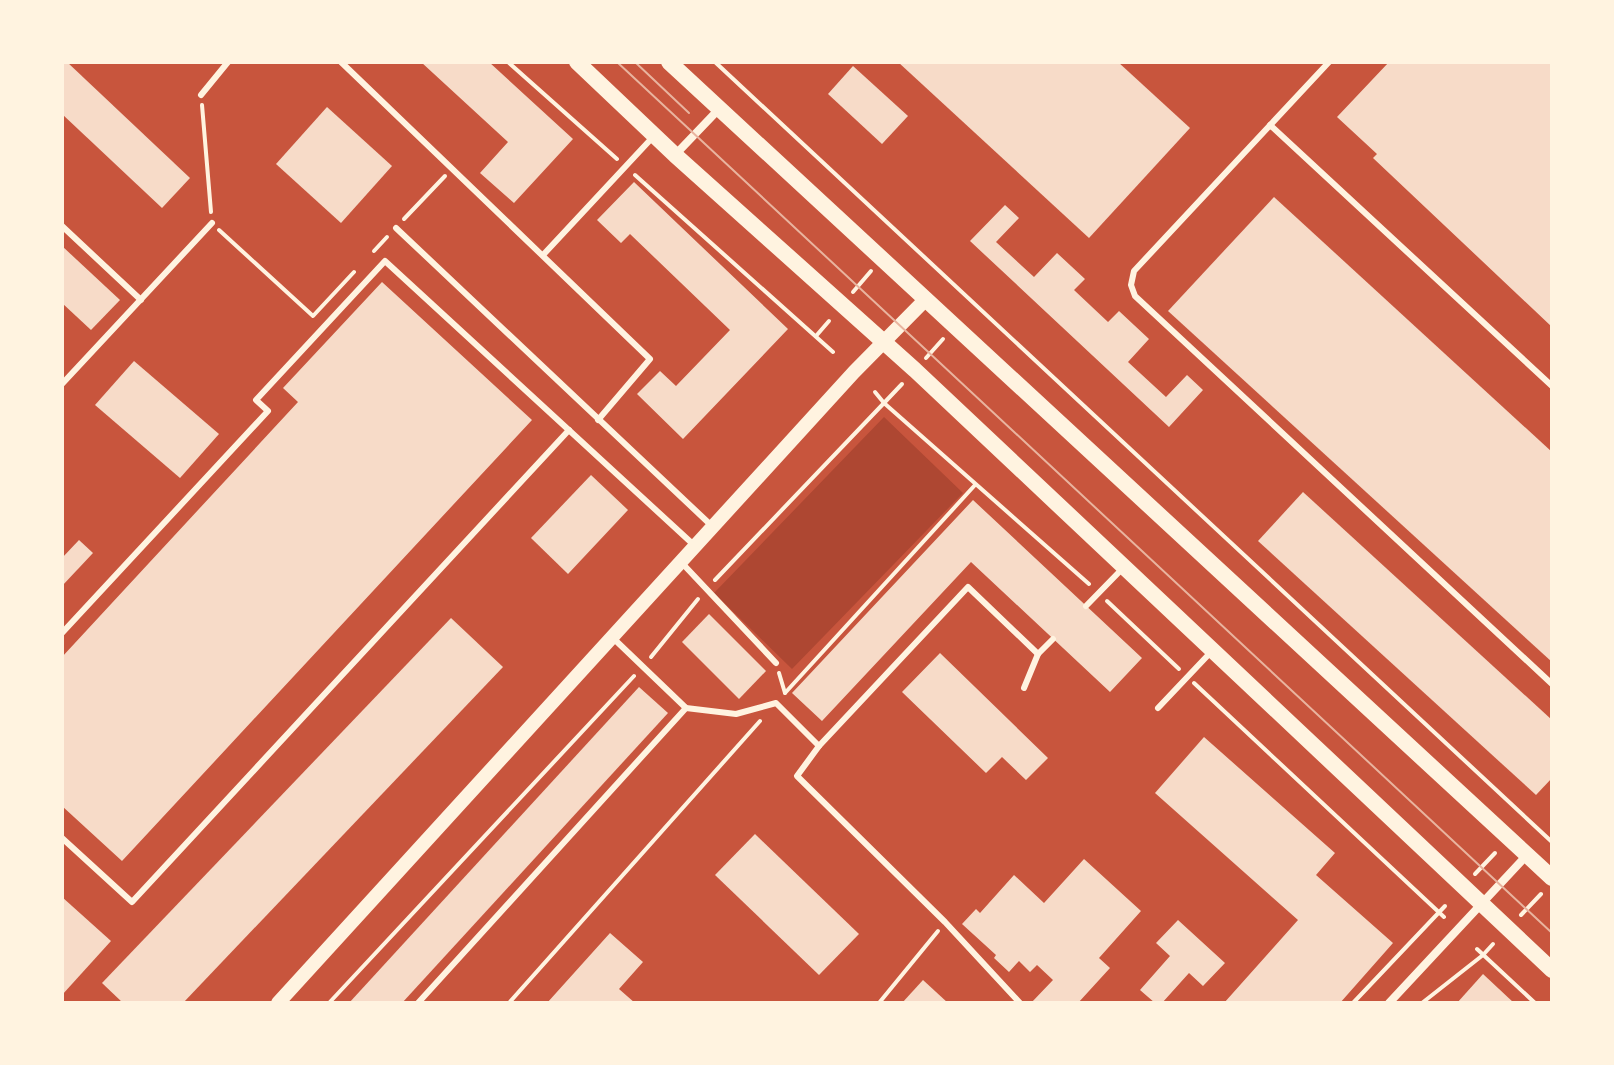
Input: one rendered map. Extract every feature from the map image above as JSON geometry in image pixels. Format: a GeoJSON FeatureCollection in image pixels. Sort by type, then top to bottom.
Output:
{"type":"FeatureCollection","features":[{"type":"Feature","properties":{"kind":"main road"},"geometry":{"type":"LineString","coordinates":[[577,62],[675,155],[884,342],[1552,970]]}},
{"type":"Feature","properties":{"kind":"main road"},"geometry":{"type":"LineString","coordinates":[[669,62],[1552,878]]}},
{"type":"Feature","properties":{"kind":"street"},"geometry":{"type":"LineString","coordinates":[[675,155],[720,109]]}},
{"type":"Feature","properties":{"kind":"street"},"geometry":{"type":"LineString","coordinates":[[278,1003],[854,372],[926,299]]}},
{"type":"Feature","properties":{"kind":"street"},"geometry":{"type":"LineString","coordinates":[[1389,1003],[1527,855]]}},
{"type":"Feature","properties":{"kind":"lane"},"geometry":{"type":"LineString","coordinates":[[201,95],[228,62]]}},
{"type":"Feature","properties":{"kind":"lane"},"geometry":{"type":"LineString","coordinates":[[341,62],[650,359],[598,420]]}},
{"type":"Feature","properties":{"kind":"lane"},"geometry":{"type":"LineString","coordinates":[[1329,62],[1134,271],[1131,285],[1135,296],[1552,684]]}},
{"type":"Feature","properties":{"kind":"lane"},"geometry":{"type":"LineString","coordinates":[[1270,125],[1552,386]]}},
{"type":"Feature","properties":{"kind":"lane"},"geometry":{"type":"LineString","coordinates":[[543,255],[655,136]]}},
{"type":"Feature","properties":{"kind":"lane"},"geometry":{"type":"LineString","coordinates":[[62,384],[212,223]]}},
{"type":"Feature","properties":{"kind":"lane"},"geometry":{"type":"LineString","coordinates":[[62,226],[141,300]]}},
{"type":"Feature","properties":{"kind":"lane"},"geometry":{"type":"LineString","coordinates":[[396,228],[713,527]]}},
{"type":"Feature","properties":{"kind":"lane"},"geometry":{"type":"LineString","coordinates":[[62,633],[268,411],[256,400],[385,261],[695,546]]}},
{"type":"Feature","properties":{"kind":"lane"},"geometry":{"type":"LineString","coordinates":[[62,838],[132,902],[569,430]]}},
{"type":"Feature","properties":{"kind":"lane"},"geometry":{"type":"LineString","coordinates":[[681,562],[776,663]]}},
{"type":"Feature","properties":{"kind":"lane"},"geometry":{"type":"LineString","coordinates":[[1086,606],[1124,567]]}},
{"type":"Feature","properties":{"kind":"lane"},"geometry":{"type":"LineString","coordinates":[[1020,1003],[945,922],[797,776],[819,746],[968,587],[1038,654]]}},
{"type":"Feature","properties":{"kind":"lane"},"geometry":{"type":"LineString","coordinates":[[612,637],[686,708],[736,714],[776,703],[819,746]]}},
{"type":"Feature","properties":{"kind":"lane"},"geometry":{"type":"LineString","coordinates":[[1024,688],[1038,654],[1053,639]]}},
{"type":"Feature","properties":{"kind":"lane"},"geometry":{"type":"LineString","coordinates":[[1158,708],[1212,650]]}},
{"type":"Feature","properties":{"kind":"lane"},"geometry":{"type":"LineString","coordinates":[[418,1003],[686,708]]}},
{"type":"Feature","properties":{"kind":"path"},"geometry":{"type":"LineString","coordinates":[[508,62],[833,352]]}},
{"type":"Feature","properties":{"kind":"path"},"geometry":{"type":"LineString","coordinates":[[715,62],[1552,842]]}},
{"type":"Feature","properties":{"kind":"path"},"geometry":{"type":"LineString","coordinates":[[201,95],[212,223],[313,316],[363,263]]}},
{"type":"Feature","properties":{"kind":"path"},"geometry":{"type":"LineString","coordinates":[[373,253],[452,169]]}},
{"type":"Feature","properties":{"kind":"path"},"geometry":{"type":"LineString","coordinates":[[853,292],[871,271]]}},
{"type":"Feature","properties":{"kind":"path"},"geometry":{"type":"LineString","coordinates":[[968,311],[974,305]]}},
{"type":"Feature","properties":{"kind":"path"},"geometry":{"type":"LineString","coordinates":[[816,336],[829,321]]}},
{"type":"Feature","properties":{"kind":"path"},"geometry":{"type":"LineString","coordinates":[[926,358],[943,339]]}},
{"type":"Feature","properties":{"kind":"path"},"geometry":{"type":"LineString","coordinates":[[329,1003],[643,667],[707,589],[902,384]]}},
{"type":"Feature","properties":{"kind":"path"},"geometry":{"type":"LineString","coordinates":[[875,392],[1098,593],[1444,917]]}},
{"type":"Feature","properties":{"kind":"path"},"geometry":{"type":"LineString","coordinates":[[776,663],[785,693],[896,578],[975,485]]}},
{"type":"Feature","properties":{"kind":"path"},"geometry":{"type":"LineString","coordinates":[[509,1003],[776,703]]}},
{"type":"Feature","properties":{"kind":"path"},"geometry":{"type":"LineString","coordinates":[[1518,828],[1527,819]]}},
{"type":"Feature","properties":{"kind":"path"},"geometry":{"type":"LineString","coordinates":[[1472,877],[1495,853]]}},
{"type":"Feature","properties":{"kind":"path"},"geometry":{"type":"LineString","coordinates":[[1520,917],[1541,894]]}},
{"type":"Feature","properties":{"kind":"path"},"geometry":{"type":"LineString","coordinates":[[1353,1003],[1445,906]]}},
{"type":"Feature","properties":{"kind":"path"},"geometry":{"type":"LineString","coordinates":[[879,1003],[945,922]]}},
{"type":"Feature","properties":{"kind":"path"},"geometry":{"type":"LineString","coordinates":[[1422,1003],[1493,944]]}},
{"type":"Feature","properties":{"kind":"path"},"geometry":{"type":"LineString","coordinates":[[1477,949],[1535,1003]]}},
{"type":"Feature","properties":{"kind":"shaded area"},"geometry":{"type":"Polygon","coordinates":[[[884,417],[963,493],[792,669],[714,593],[884,417]]]}},
{"type":"Feature","properties":{"kind":"building"},"geometry":{"type":"Polygon","coordinates":[[[62,62],[67,62],[190,178],[162,208],[62,114],[62,62]]]}},
{"type":"Feature","properties":{"kind":"building"},"geometry":{"type":"Polygon","coordinates":[[[421,62],[489,62],[573,139],[514,203],[480,173],[508,142],[421,62]]]}},
{"type":"Feature","properties":{"kind":"building"},"geometry":{"type":"Polygon","coordinates":[[[898,62],[1118,62],[1190,128],[1089,238],[898,62]]]}},
{"type":"Feature","properties":{"kind":"building"},"geometry":{"type":"Polygon","coordinates":[[[1389,62],[1552,62],[1552,327],[1373,158],[1377,154],[1337,117],[1389,62]]]}},
{"type":"Feature","properties":{"kind":"building"},"geometry":{"type":"Polygon","coordinates":[[[853,66],[908,116],[882,144],[828,94],[853,66]]]}},
{"type":"Feature","properties":{"kind":"building"},"geometry":{"type":"Polygon","coordinates":[[[327,107],[392,166],[341,223],[276,164],[327,107]]]}},
{"type":"Feature","properties":{"kind":"building"},"geometry":{"type":"Polygon","coordinates":[[[634,182],[788,329],[683,439],[637,394],[660,371],[676,386],[730,330],[630,234],[621,243],[597,220],[634,182]]]}},
{"type":"Feature","properties":{"kind":"building"},"geometry":{"type":"Polygon","coordinates":[[[1274,197],[1552,452],[1552,662],[1168,311],[1274,197]]]}},
{"type":"Feature","properties":{"kind":"building"},"geometry":{"type":"Polygon","coordinates":[[[1005,205],[1019,218],[996,242],[1034,277],[1057,253],[1085,279],[1074,290],[1108,322],[1119,311],[1149,339],[1128,362],[1166,397],[1187,375],[1203,390],[1169,427],[970,241],[1005,205]]]}},
{"type":"Feature","properties":{"kind":"building"},"geometry":{"type":"Polygon","coordinates":[[[62,246],[120,300],[91,330],[62,303],[62,246]]]}},
{"type":"Feature","properties":{"kind":"building"},"geometry":{"type":"Polygon","coordinates":[[[382,282],[532,420],[122,861],[62,806],[62,657],[298,402],[283,388],[382,282]]]}},
{"type":"Feature","properties":{"kind":"building"},"geometry":{"type":"Polygon","coordinates":[[[134,361],[219,434],[180,478],[95,405],[134,361]]]}},
{"type":"Feature","properties":{"kind":"building"},"geometry":{"type":"Polygon","coordinates":[[[591,475],[628,510],[568,574],[531,538],[591,475]]]}},
{"type":"Feature","properties":{"kind":"building"},"geometry":{"type":"Polygon","coordinates":[[[1303,492],[1552,720],[1552,778],[1536,795],[1258,541],[1303,492]]]}},
{"type":"Feature","properties":{"kind":"building"},"geometry":{"type":"Polygon","coordinates":[[[973,500],[1142,658],[1110,692],[971,562],[822,721],[792,693],[973,500]]]}},
{"type":"Feature","properties":{"kind":"building"},"geometry":{"type":"Polygon","coordinates":[[[79,540],[93,553],[62,586],[62,558],[79,540]]]}},
{"type":"Feature","properties":{"kind":"building"},"geometry":{"type":"Polygon","coordinates":[[[709,614],[766,671],[739,699],[682,642],[709,614]]]}},
{"type":"Feature","properties":{"kind":"building"},"geometry":{"type":"Polygon","coordinates":[[[451,618],[503,667],[183,1003],[123,1003],[102,983],[451,618]]]}},
{"type":"Feature","properties":{"kind":"building"},"geometry":{"type":"Polygon","coordinates":[[[940,653],[1048,758],[1026,780],[1002,757],[986,773],[902,692],[940,653]]]}},
{"type":"Feature","properties":{"kind":"building"},"geometry":{"type":"Polygon","coordinates":[[[639,687],[668,713],[402,1003],[349,1003],[639,687]]]}},
{"type":"Feature","properties":{"kind":"building"},"geometry":{"type":"Polygon","coordinates":[[[1204,737],[1335,853],[1316,875],[1393,943],[1340,1003],[1224,1003],[1298,920],[1155,793],[1204,737]]]}},
{"type":"Feature","properties":{"kind":"building"},"geometry":{"type":"Polygon","coordinates":[[[755,834],[859,934],[819,975],[715,875],[755,834]]]}},
{"type":"Feature","properties":{"kind":"building"},"geometry":{"type":"Polygon","coordinates":[[[1084,859],[1141,911],[1099,958],[1110,968],[1078,1003],[1031,1003],[1053,980],[1037,965],[1030,972],[1019,961],[1009,972],[994,958],[996,955],[962,924],[976,909],[980,913],[1014,875],[1044,903],[1084,859]]]}},
{"type":"Feature","properties":{"kind":"building"},"geometry":{"type":"Polygon","coordinates":[[[62,897],[111,941],[62,995],[62,897]]]}},
{"type":"Feature","properties":{"kind":"building"},"geometry":{"type":"Polygon","coordinates":[[[1178,920],[1225,963],[1203,986],[1189,973],[1162,1003],[1155,1003],[1140,990],[1170,956],[1156,943],[1178,920]]]}},
{"type":"Feature","properties":{"kind":"building"},"geometry":{"type":"Polygon","coordinates":[[[610,933],[643,962],[619,989],[635,1003],[547,1003],[610,933]]]}},
{"type":"Feature","properties":{"kind":"building"},"geometry":{"type":"Polygon","coordinates":[[[1483,974],[1514,1003],[1457,1003],[1483,974]]]}},
{"type":"Feature","properties":{"kind":"building"},"geometry":{"type":"Polygon","coordinates":[[[923,980],[948,1003],[902,1003],[923,980]]]}},
{"type":"Feature","properties":{"kind":"tram line"},"geometry":{"type":"LineString","coordinates":[[617,62],[1552,933]]}},
{"type":"Feature","properties":{"kind":"tram line"},"geometry":{"type":"LineString","coordinates":[[635,62],[689,113]]}}]}
